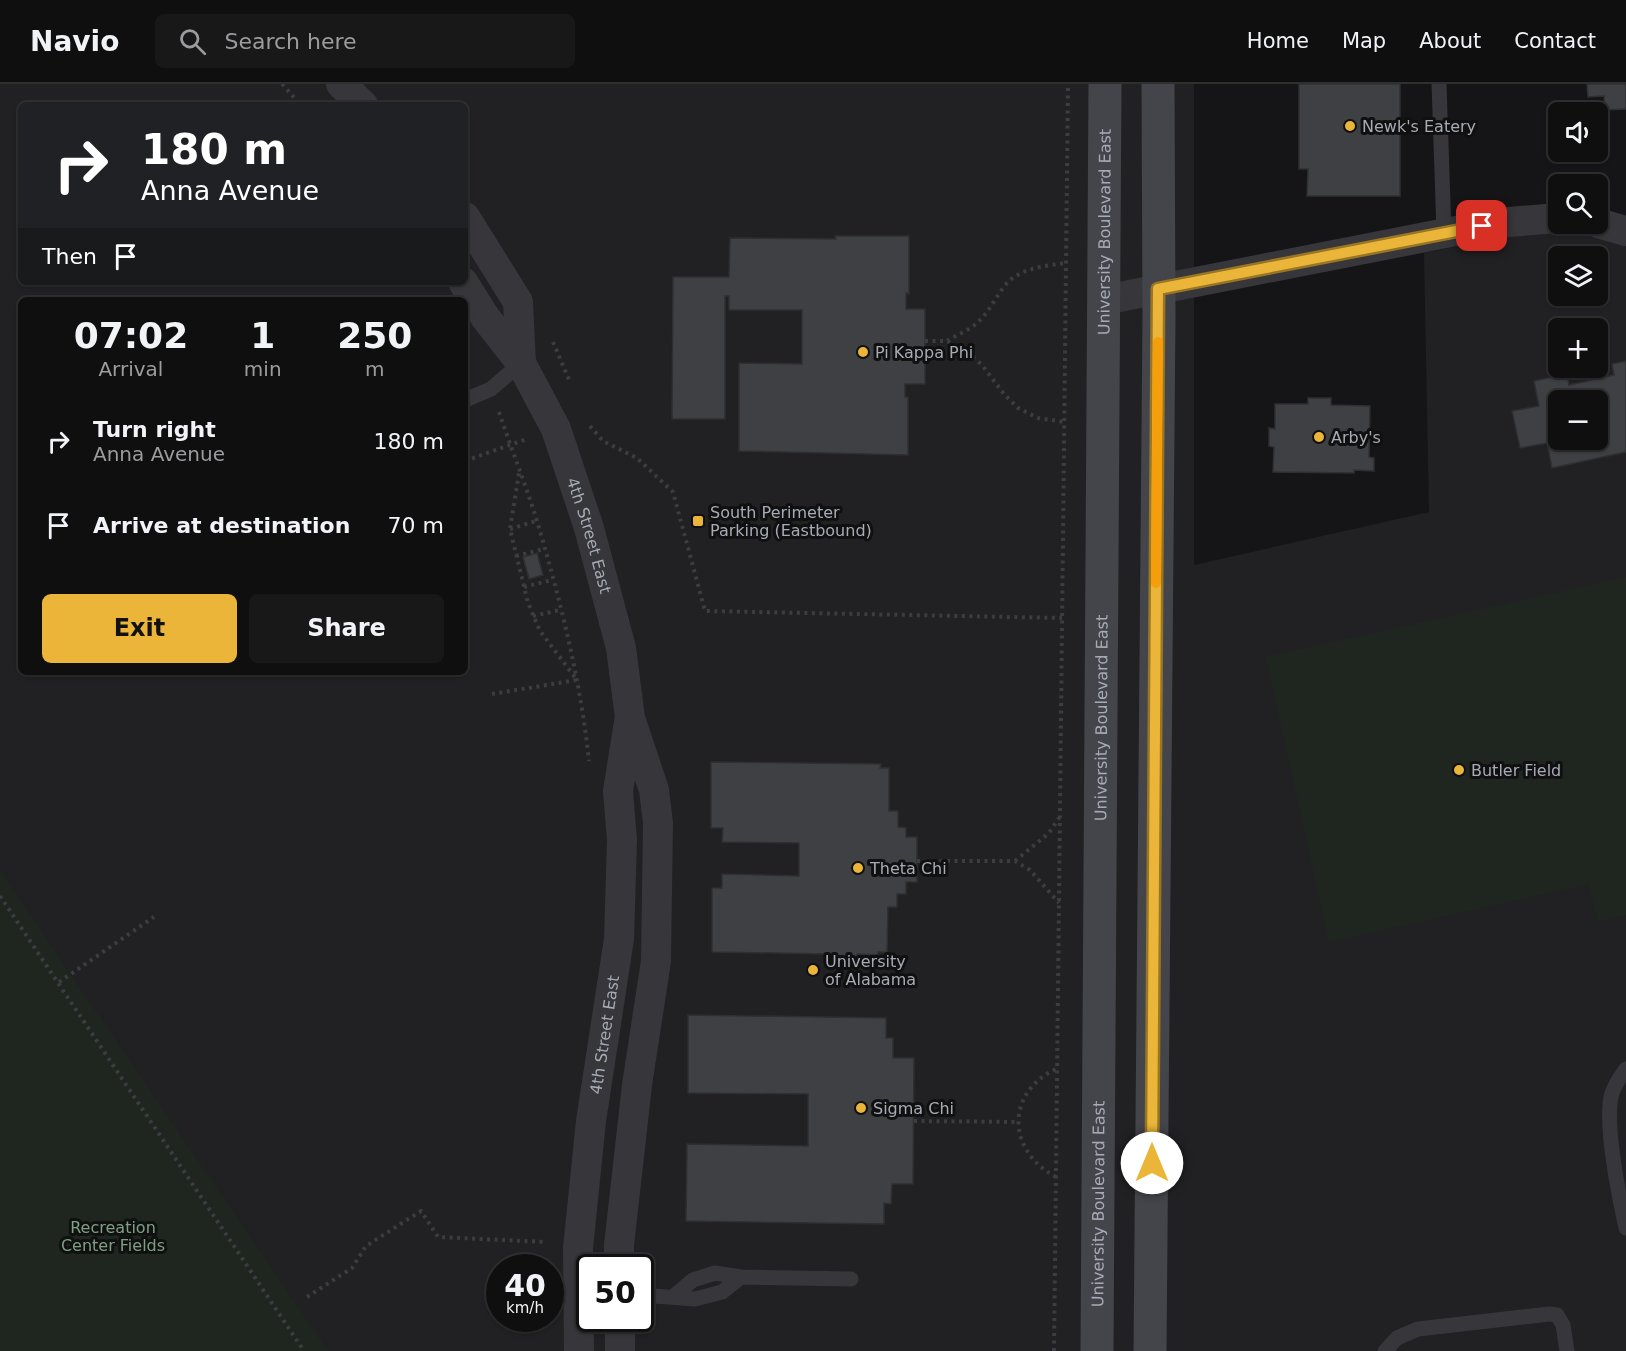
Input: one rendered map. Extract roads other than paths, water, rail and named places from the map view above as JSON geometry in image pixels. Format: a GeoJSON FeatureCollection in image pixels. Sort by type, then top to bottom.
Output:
{"type":"FeatureCollection","features":[{"type":"Feature","properties":{"kind":"main road","name":"University Boulevard East"},"geometry":{"type":"LineString","coordinates":[[1097,1351],[1106,84]]}},
{"type":"Feature","properties":{"kind":"main road"},"geometry":{"type":"LineString","coordinates":[[1150,1351],[1158,84]]}},
{"type":"Feature","properties":{"kind":"street"},"geometry":{"type":"LineString","coordinates":[[1104,300],[1497,223],[1548,219]]}},
{"type":"Feature","properties":{"kind":"street","name":"4th Street East"},"geometry":{"type":"LineString","coordinates":[[468,222],[518,302],[521,363]]}},
{"type":"Feature","properties":{"kind":"street"},"geometry":{"type":"LineString","coordinates":[[1608,226],[1626,231]]}},
{"type":"Feature","properties":{"kind":"street","name":"4th Street East"},"geometry":{"type":"LineString","coordinates":[[465,285],[485,317],[521,363],[556,429],[589,528],[614,620],[621,648],[630,718],[654,790],[658,823],[656,961],[637,1085],[619,1254]]}},
{"type":"Feature","properties":{"kind":"street","name":"4th Street East"},"geometry":{"type":"LineString","coordinates":[[579,1254],[591,1121],[619,939],[622,840],[618,791],[630,718]]}},
{"type":"Feature","properties":{"kind":"street","name":"4th Street East"},"geometry":{"type":"LineString","coordinates":[[579,1351],[581,1332]]}},
{"type":"Feature","properties":{"kind":"street"},"geometry":{"type":"LineString","coordinates":[[620,1332],[620,1351]]}},
{"type":"Feature","properties":{"kind":"lane"},"geometry":{"type":"LineString","coordinates":[[1439,84],[1444,233]]}},
{"type":"Feature","properties":{"kind":"lane"},"geometry":{"type":"LineString","coordinates":[[468,399],[491,389],[521,363]]}},
{"type":"Feature","properties":{"kind":"lane"},"geometry":{"type":"LineString","coordinates":[[1626,1069],[1617,1080],[1611,1097],[1610,1131],[1626,1228]]}},
{"type":"Feature","properties":{"kind":"lane"},"geometry":{"type":"LineString","coordinates":[[654,1297],[673,1298],[693,1280],[715,1272],[741,1277],[851,1279]]}},
{"type":"Feature","properties":{"kind":"lane"},"geometry":{"type":"LineString","coordinates":[[1385,1351],[1397,1338],[1418,1329],[1549,1314],[1557,1315],[1563,1325],[1567,1351]]}},
{"type":"Feature","properties":{"kind":"place","name":"Newk's Eatery"},"geometry":{"type":"Point","coordinates":[1350,126]}},
{"type":"Feature","properties":{"kind":"place","name":"Pi Kappa Phi"},"geometry":{"type":"Point","coordinates":[863,352]}},
{"type":"Feature","properties":{"kind":"place","name":"Arby's"},"geometry":{"type":"Point","coordinates":[1319,437]}},
{"type":"Feature","properties":{"kind":"place","name":"South Perimeter Parking (Eastbound)"},"geometry":{"type":"Point","coordinates":[698,521]}},
{"type":"Feature","properties":{"kind":"place","name":"Butler Field"},"geometry":{"type":"Point","coordinates":[1459,770]}},
{"type":"Feature","properties":{"kind":"place","name":"Theta Chi"},"geometry":{"type":"Point","coordinates":[858,868]}},
{"type":"Feature","properties":{"kind":"place","name":"University of Alabama"},"geometry":{"type":"Point","coordinates":[813,970]}},
{"type":"Feature","properties":{"kind":"place","name":"Sigma Chi"},"geometry":{"type":"Point","coordinates":[861,1108]}},
{"type":"Feature","properties":{"kind":"park label","name":"Recreation Center Fields"},"geometry":{"type":"Point","coordinates":[113,1236]}}]}
